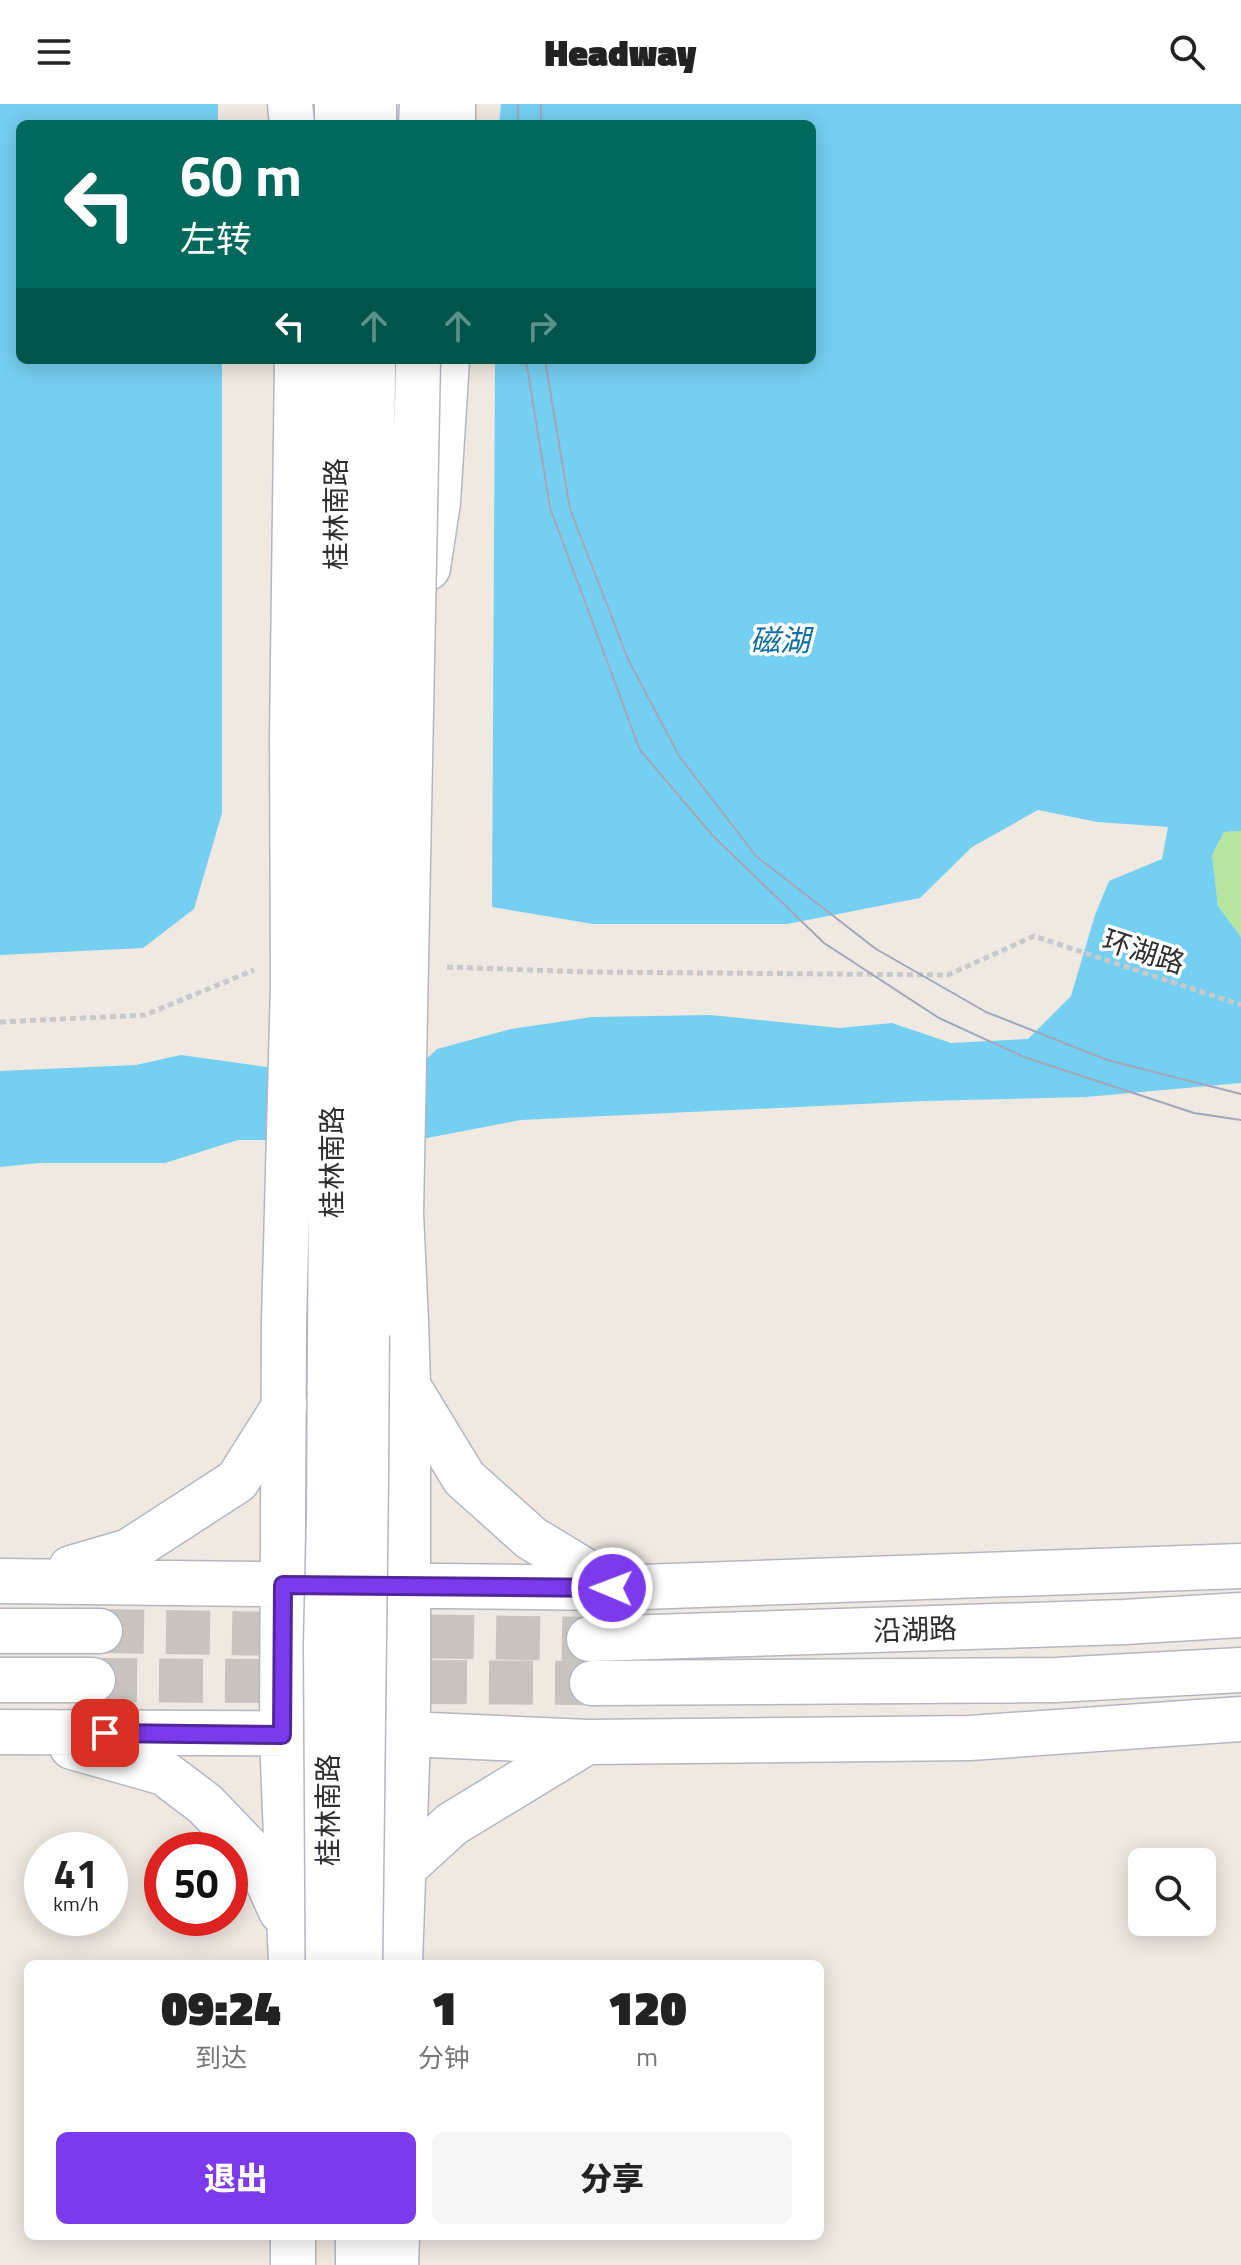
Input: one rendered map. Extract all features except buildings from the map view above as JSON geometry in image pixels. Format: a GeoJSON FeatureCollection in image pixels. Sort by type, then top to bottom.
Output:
{"type":"FeatureCollection","features":[{"type":"Feature","properties":{"kind":"main road"},"geometry":{"type":"LineString","coordinates":[[290,1945],[282,1735],[286,1405],[284,1322],[292,1015],[297,364]]}},
{"type":"Feature","properties":{"kind":"main road","name":"桂林南路"},"geometry":{"type":"LineString","coordinates":[[328,1960],[326,1645],[336,364]]}},
{"type":"Feature","properties":{"kind":"main road","name":"桂林南路"},"geometry":{"type":"LineString","coordinates":[[360,1960],[373,364]]}},
{"type":"Feature","properties":{"kind":"main road"},"geometry":{"type":"LineString","coordinates":[[400,1960],[408,1734],[408,1386],[401,1213],[418,364]]}},
{"type":"Feature","properties":{"kind":"main road"},"geometry":{"type":"LineString","coordinates":[[413,661],[438,502],[447,364]]}},
{"type":"Feature","properties":{"kind":"main road"},"geometry":{"type":"LineString","coordinates":[[408,1386],[464,1478],[531,1538],[612,1588]]}},
{"type":"Feature","properties":{"kind":"main road"},"geometry":{"type":"LineString","coordinates":[[15,1581],[129,1551],[237,1481],[286,1405]]}},
{"type":"Feature","properties":{"kind":"main road"},"geometry":{"type":"LineString","coordinates":[[15,1581],[612,1588],[1241,1566]]}},
{"type":"Feature","properties":{"kind":"main road","name":"沿湖路"},"geometry":{"type":"LineString","coordinates":[[589,1639],[1108,1623],[1241,1615]]}},
{"type":"Feature","properties":{"kind":"main road"},"geometry":{"type":"LineString","coordinates":[[0,1631],[100,1631]]}},
{"type":"Feature","properties":{"kind":"main road","name":"沿湖路"},"geometry":{"type":"LineString","coordinates":[[592,1683],[1056,1680],[1241,1670]]}},
{"type":"Feature","properties":{"kind":"main road"},"geometry":{"type":"LineString","coordinates":[[0,1680],[93,1680]]}},
{"type":"Feature","properties":{"kind":"main road"},"geometry":{"type":"LineString","coordinates":[[8,1732],[408,1734],[587,1742],[970,1738],[1241,1719]]}},
{"type":"Feature","properties":{"kind":"main road"},"geometry":{"type":"LineString","coordinates":[[8,1732],[164,1773],[205,1804],[257,1858],[290,1945]]}},
{"type":"Feature","properties":{"kind":"main road"},"geometry":{"type":"LineString","coordinates":[[405,1867],[452,1824],[587,1742]]}},
{"type":"Feature","properties":{"kind":"main road"},"geometry":{"type":"LineString","coordinates":[[293,2240],[293,2265]]}},
{"type":"Feature","properties":{"kind":"main road"},"geometry":{"type":"LineString","coordinates":[[329,2240],[329,2265]]}},
{"type":"Feature","properties":{"kind":"main road"},"geometry":{"type":"LineString","coordinates":[[358,2240],[358,2265]]}},
{"type":"Feature","properties":{"kind":"main road"},"geometry":{"type":"LineString","coordinates":[[396,2265],[397,2240]]}},
{"type":"Feature","properties":{"kind":"path","name":"环湖路"},"geometry":{"type":"LineString","coordinates":[[446,967],[588,972],[948,975],[1034,936],[1241,1005]]}},
{"type":"Feature","properties":{"kind":"path"},"geometry":{"type":"LineString","coordinates":[[0,1022],[145,1015],[259,968]]}},
{"type":"Feature","properties":{"kind":"green space"},"geometry":{"type":"Polygon","coordinates":[[[1241,831],[1241,937],[1218,906],[1212,855],[1224,832],[1241,831]]]}},
{"type":"Feature","properties":{"kind":"water"},"geometry":{"type":"Polygon","coordinates":[[[0,104],[218,104],[218,120],[16,120],[16,364],[222,364],[222,813],[194,909],[143,948],[0,955],[0,104]]]}},
{"type":"Feature","properties":{"kind":"water","name":"磁湖"},"geometry":{"type":"Polygon","coordinates":[[[501,104],[1241,104],[1241,831],[1224,832],[1212,855],[1218,906],[1241,937],[1241,1083],[1086,1097],[924,1101],[521,1120],[422,1139],[238,1140],[165,1163],[39,1163],[0,1167],[0,1071],[136,1065],[181,1055],[294,1071],[414,1071],[437,1049],[511,1029],[592,1017],[711,1015],[839,1028],[892,1023],[951,1043],[1028,1039],[1071,996],[1095,915],[1109,881],[1162,859],[1168,827],[1097,822],[1038,810],[972,847],[920,898],[787,924],[593,924],[492,907],[495,364],[816,364],[816,120],[499,120],[501,104]]]}},
{"type":"Feature","properties":{"kind":"tunnel"},"geometry":{"type":"LineString","coordinates":[[100,1631],[589,1639]]}},
{"type":"Feature","properties":{"kind":"tunnel"},"geometry":{"type":"LineString","coordinates":[[93,1680],[592,1683]]}},
{"type":"Feature","properties":{"kind":"tram line"},"geometry":{"type":"LineString","coordinates":[[518,104],[518,120]]}},
{"type":"Feature","properties":{"kind":"tram line"},"geometry":{"type":"LineString","coordinates":[[541,104],[541,120]]}},
{"type":"Feature","properties":{"kind":"tram line"},"geometry":{"type":"LineString","coordinates":[[527,364],[550,508],[640,750],[713,836],[824,943],[939,1018],[1024,1057],[1194,1113],[1241,1120]]}},
{"type":"Feature","properties":{"kind":"tram line"},"geometry":{"type":"LineString","coordinates":[[546,364],[570,509],[628,659],[679,756],[756,856],[876,949],[986,1012],[1107,1060],[1241,1094]]}},
{"type":"Feature","properties":{"kind":"route"},"geometry":{"type":"LineString","coordinates":[[105,1733],[282,1735],[283,1585],[612,1588]]}}]}
